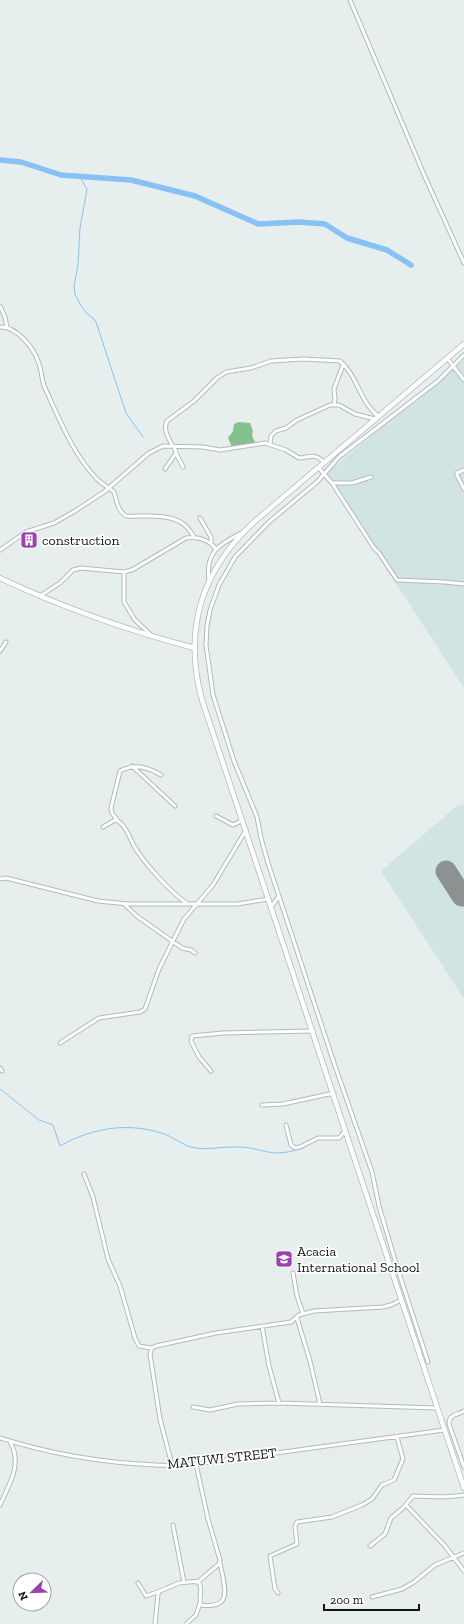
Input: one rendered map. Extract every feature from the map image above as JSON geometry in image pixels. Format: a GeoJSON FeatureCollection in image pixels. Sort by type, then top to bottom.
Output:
{"type":"FeatureCollection","features":[{"type":"Feature","properties":{"kind":"main road"},"geometry":{"type":"LineString","coordinates":[[464,344],[241,534],[221,558],[209,581],[198,614],[194,648],[195,668],[202,700],[334,1093],[464,1488]]}},
{"type":"Feature","properties":{"kind":"main road"},"geometry":{"type":"LineString","coordinates":[[0,578],[40,596],[112,624],[152,637],[194,648]]}},
{"type":"Feature","properties":{"kind":"street"},"geometry":{"type":"LineString","coordinates":[[350,0],[425,177],[464,263]]}},
{"type":"Feature","properties":{"kind":"street"},"geometry":{"type":"LineString","coordinates":[[0,306],[8,328]]}},
{"type":"Feature","properties":{"kind":"street"},"geometry":{"type":"LineString","coordinates":[[0,327],[8,328],[24,340],[38,360],[43,384],[70,442],[92,474],[115,494],[120,511],[126,516],[159,517],[178,521],[184,524],[194,537]]}},
{"type":"Feature","properties":{"kind":"street"},"geometry":{"type":"LineString","coordinates":[[428,1362],[381,1214],[372,1172],[335,1066],[279,896],[261,838],[257,817],[234,761],[213,695],[206,645],[210,610],[219,585],[235,556],[269,522],[325,474],[339,457],[438,381],[452,365],[464,355]]}},
{"type":"Feature","properties":{"kind":"street"},"geometry":{"type":"LineString","coordinates":[[447,358],[464,380]]}},
{"type":"Feature","properties":{"kind":"street"},"geometry":{"type":"LineString","coordinates":[[183,467],[165,428],[167,421],[194,401],[214,381],[224,374],[251,368],[271,361],[319,359],[338,360],[344,364],[368,406],[377,418]]}},
{"type":"Feature","properties":{"kind":"street"},"geometry":{"type":"LineString","coordinates":[[334,404],[334,389],[344,364]]}},
{"type":"Feature","properties":{"kind":"street"},"geometry":{"type":"LineString","coordinates":[[270,444],[271,436],[276,431],[286,428],[298,420],[334,404],[355,414],[377,418]]}},
{"type":"Feature","properties":{"kind":"street"},"geometry":{"type":"LineString","coordinates":[[0,550],[26,532],[54,522],[75,511],[109,488],[152,451],[166,445],[203,446],[220,450],[259,443],[270,444],[299,458],[317,456],[324,462]]}},
{"type":"Feature","properties":{"kind":"street"},"geometry":{"type":"LineString","coordinates":[[165,469],[176,453]]}},
{"type":"Feature","properties":{"kind":"street"},"geometry":{"type":"LineString","coordinates":[[318,467],[332,483],[396,580],[464,584]]}},
{"type":"Feature","properties":{"kind":"street"},"geometry":{"type":"LineString","coordinates":[[464,470],[457,475],[464,489]]}},
{"type":"Feature","properties":{"kind":"street"},"geometry":{"type":"LineString","coordinates":[[332,483],[352,483],[371,477]]}},
{"type":"Feature","properties":{"kind":"street"},"geometry":{"type":"LineString","coordinates":[[200,518],[216,549]]}},
{"type":"Feature","properties":{"kind":"street"},"geometry":{"type":"LineString","coordinates":[[209,581],[208,565],[216,549],[223,543],[241,534]]}},
{"type":"Feature","properties":{"kind":"street"},"geometry":{"type":"LineString","coordinates":[[40,596],[57,585],[71,572],[78,568],[124,572],[134,570],[186,538],[194,537],[212,543]]}},
{"type":"Feature","properties":{"kind":"street"},"geometry":{"type":"LineString","coordinates":[[124,572],[124,602],[135,620],[152,637]]}},
{"type":"Feature","properties":{"kind":"street"},"geometry":{"type":"LineString","coordinates":[[0,651],[6,642]]}},
{"type":"Feature","properties":{"kind":"street"},"geometry":{"type":"LineString","coordinates":[[132,766],[175,806]]}},
{"type":"Feature","properties":{"kind":"street"},"geometry":{"type":"LineString","coordinates":[[161,774],[142,766],[132,766],[120,771],[111,808],[112,813],[123,826],[145,862],[188,904]]}},
{"type":"Feature","properties":{"kind":"street"},"geometry":{"type":"LineString","coordinates":[[216,816],[233,825],[243,820]]}},
{"type":"Feature","properties":{"kind":"street"},"geometry":{"type":"LineString","coordinates":[[103,827],[114,820],[118,821]]}},
{"type":"Feature","properties":{"kind":"street"},"geometry":{"type":"LineString","coordinates":[[60,1043],[98,1018],[144,1011],[159,969],[184,919],[213,885],[246,830]]}},
{"type":"Feature","properties":{"kind":"street"},"geometry":{"type":"LineString","coordinates":[[0,879],[6,878],[98,901],[124,904],[237,904],[269,899]]}},
{"type":"Feature","properties":{"kind":"street"},"geometry":{"type":"LineString","coordinates":[[272,907],[279,896]]}},
{"type":"Feature","properties":{"kind":"street"},"geometry":{"type":"LineString","coordinates":[[124,904],[138,917],[173,942],[182,948],[191,950],[195,953]]}},
{"type":"Feature","properties":{"kind":"street"},"geometry":{"type":"LineString","coordinates":[[211,1071],[195,1050],[190,1040],[194,1035],[313,1031]]}},
{"type":"Feature","properties":{"kind":"street"},"geometry":{"type":"LineString","coordinates":[[262,1105],[283,1104],[334,1093]]}},
{"type":"Feature","properties":{"kind":"street"},"geometry":{"type":"LineString","coordinates":[[286,1125],[291,1145],[295,1148],[318,1138],[340,1137],[346,1130]]}},
{"type":"Feature","properties":{"kind":"street"},"geometry":{"type":"LineString","coordinates":[[84,1174],[93,1197],[108,1259],[120,1286],[139,1346],[152,1348],[216,1333],[291,1322],[303,1314],[314,1311],[335,1308],[383,1307],[401,1300]]}},
{"type":"Feature","properties":{"kind":"street"},"geometry":{"type":"LineString","coordinates":[[293,1273],[297,1296],[303,1314]]}},
{"type":"Feature","properties":{"kind":"street"},"geometry":{"type":"LineString","coordinates":[[296,1318],[310,1361],[320,1404]]}},
{"type":"Feature","properties":{"kind":"street"},"geometry":{"type":"LineString","coordinates":[[262,1326],[269,1366],[279,1403]]}},
{"type":"Feature","properties":{"kind":"street"},"geometry":{"type":"LineString","coordinates":[[152,1348],[150,1354],[157,1402],[172,1465]]}},
{"type":"Feature","properties":{"kind":"street"},"geometry":{"type":"LineString","coordinates":[[193,1407],[210,1410],[238,1404],[279,1403],[437,1408]]}},
{"type":"Feature","properties":{"kind":"street"},"geometry":{"type":"LineString","coordinates":[[464,1411],[452,1415],[449,1419],[449,1424],[464,1467]]}},
{"type":"Feature","properties":{"kind":"street","name":"MATUWI STREET"},"geometry":{"type":"LineString","coordinates":[[0,1438],[45,1451],[140,1464],[172,1465],[196,1464],[444,1430]]}},
{"type":"Feature","properties":{"kind":"street"},"geometry":{"type":"LineString","coordinates":[[278,1594],[275,1589],[270,1556],[296,1544],[295,1526],[297,1522],[332,1517],[362,1505],[372,1499],[382,1485],[394,1480],[403,1459],[396,1437]]}},
{"type":"Feature","properties":{"kind":"street"},"geometry":{"type":"LineString","coordinates":[[0,1505],[16,1465],[15,1452],[10,1442]]}},
{"type":"Feature","properties":{"kind":"street"},"geometry":{"type":"LineString","coordinates":[[196,1464],[208,1519],[220,1560],[225,1595],[224,1599],[214,1605],[202,1605],[200,1602]]}},
{"type":"Feature","properties":{"kind":"street"},"geometry":{"type":"LineString","coordinates":[[370,1546],[385,1534],[391,1518],[406,1505],[413,1496],[449,1498],[464,1495]]}},
{"type":"Feature","properties":{"kind":"street"},"geometry":{"type":"LineString","coordinates":[[406,1505],[454,1557],[464,1571]]}},
{"type":"Feature","properties":{"kind":"street"},"geometry":{"type":"LineString","coordinates":[[173,1525],[184,1582]]}},
{"type":"Feature","properties":{"kind":"street"},"geometry":{"type":"LineString","coordinates":[[372,1596],[402,1589],[414,1582],[435,1565],[464,1553]]}},
{"type":"Feature","properties":{"kind":"street"},"geometry":{"type":"LineString","coordinates":[[196,1582],[218,1566],[220,1560]]}},
{"type":"Feature","properties":{"kind":"street"},"geometry":{"type":"LineString","coordinates":[[138,1583],[146,1596],[184,1582],[199,1582],[201,1586],[200,1602],[196,1615],[186,1624]]}},
{"type":"Feature","properties":{"kind":"street"},"geometry":{"type":"LineString","coordinates":[[155,1624],[158,1594],[160,1591]]}},
{"type":"Feature","properties":{"kind":"shaded area"},"geometry":{"type":"Polygon","coordinates":[[[464,360],[464,688],[325,474],[464,360]]]}},
{"type":"Feature","properties":{"kind":"shaded area"},"geometry":{"type":"Polygon","coordinates":[[[464,804],[464,999],[381,871],[458,805],[464,804]]]}},
{"type":"Feature","properties":{"kind":"green space"},"geometry":{"type":"Polygon","coordinates":[[[239,422],[250,423],[253,431],[252,434],[256,443],[232,447],[228,438],[233,431],[234,424],[239,422]]]}},
{"type":"Feature","properties":{"kind":"waterway"},"geometry":{"type":"LineString","coordinates":[[0,160],[21,162],[61,175],[131,180],[195,196],[258,224],[299,222],[325,224],[347,238],[387,250],[411,265]]}},
{"type":"Feature","properties":{"kind":"waterway"},"geometry":{"type":"LineString","coordinates":[[80,177],[87,189],[80,228],[78,264],[74,286],[75,294],[87,314],[96,322],[126,413],[143,437]]}},
{"type":"Feature","properties":{"kind":"waterway"},"geometry":{"type":"LineString","coordinates":[[0,1089],[39,1120],[53,1125],[60,1146],[86,1134],[113,1128],[127,1128],[155,1131],[169,1136],[188,1146],[197,1148],[244,1147],[276,1153],[290,1152],[303,1148]]}},
{"type":"Feature","properties":{"kind":"runway"},"geometry":{"type":"LineString","coordinates":[[446,871],[462,896]]}},
{"type":"Feature","properties":{"kind":"place","name":"construction"},"geometry":{"type":"Point","coordinates":[29,540]}},
{"type":"Feature","properties":{"kind":"place","name":"Acacia International School"},"geometry":{"type":"Point","coordinates":[284,1259]}}]}
